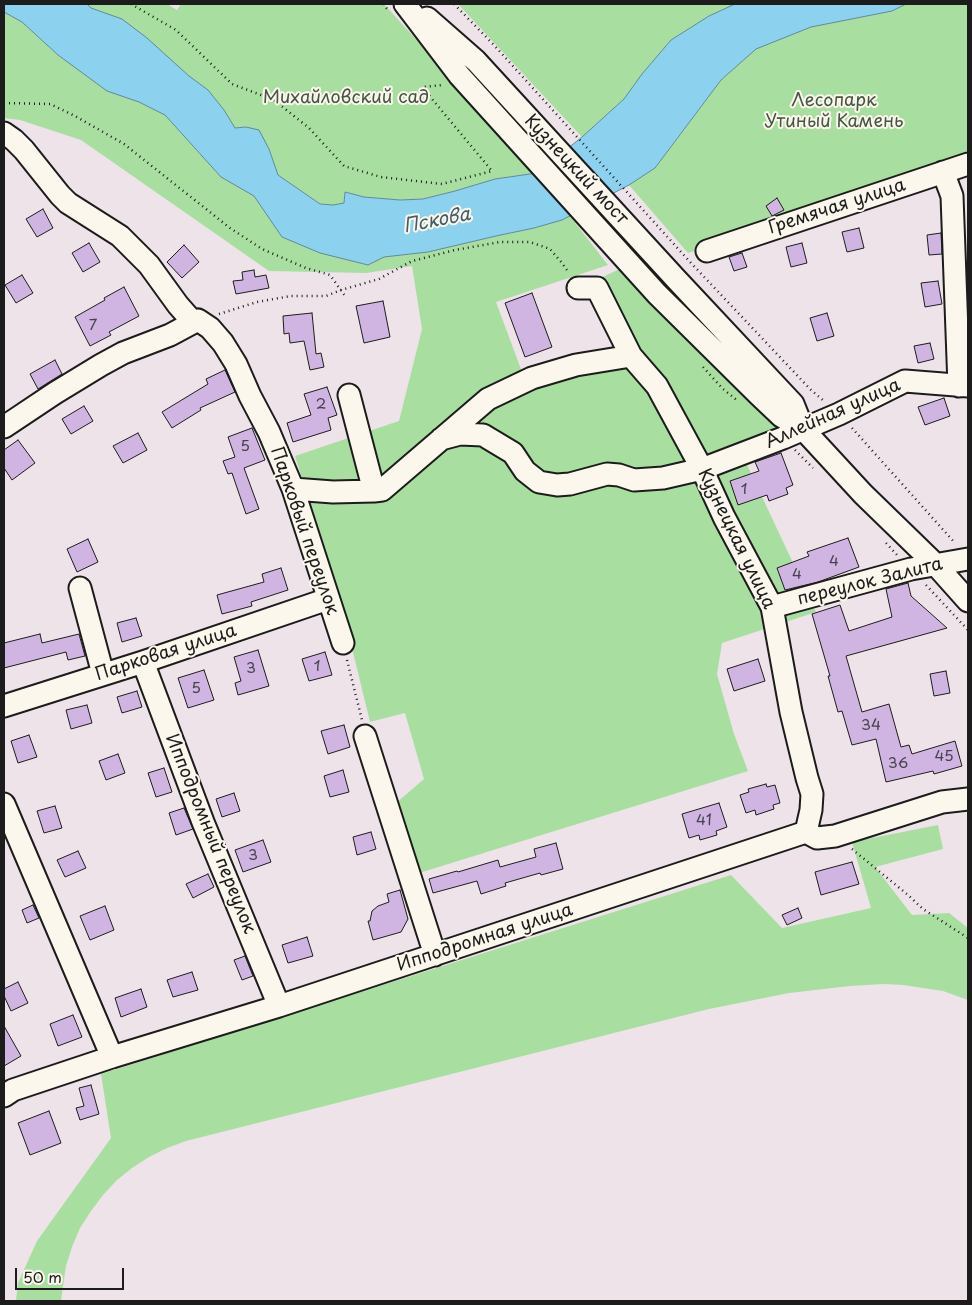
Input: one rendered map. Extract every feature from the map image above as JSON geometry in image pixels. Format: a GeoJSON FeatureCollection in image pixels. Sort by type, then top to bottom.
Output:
{"type":"FeatureCollection","features":[{"type":"Feature","properties":{"kind":"street"},"geometry":{"type":"LineString","coordinates":[[405,4],[452,80]]}},
{"type":"Feature","properties":{"kind":"street","name":"Кузнецкий мост"},"geometry":{"type":"LineString","coordinates":[[411,4],[476,62],[793,404],[803,429]]}},
{"type":"Feature","properties":{"kind":"street","name":"Кузнецкий мост"},"geometry":{"type":"LineString","coordinates":[[452,80],[657,294],[731,368],[781,416],[803,429]]}},
{"type":"Feature","properties":{"kind":"street","name":"Парковый переулок"},"geometry":{"type":"LineString","coordinates":[[4,133],[24,150],[68,203],[120,236],[149,265],[178,305],[196,321],[210,328],[223,343],[236,364],[269,432],[293,489],[343,643]]}},
{"type":"Feature","properties":{"kind":"street","name":"Гремячая улица"},"geometry":{"type":"LineString","coordinates":[[699,257],[968,164]]}},
{"type":"Feature","properties":{"kind":"street"},"geometry":{"type":"LineString","coordinates":[[943,172],[952,196],[964,386]]}},
{"type":"Feature","properties":{"kind":"street","name":"Кузнецкая улица"},"geometry":{"type":"LineString","coordinates":[[578,288],[596,288],[631,356],[656,386],[702,469],[724,518],[772,607],[791,712],[812,794],[811,810],[806,832]]}},
{"type":"Feature","properties":{"kind":"street"},"geometry":{"type":"LineString","coordinates":[[4,427],[100,365],[123,353],[170,335],[196,321]]}},
{"type":"Feature","properties":{"kind":"street"},"geometry":{"type":"LineString","coordinates":[[293,489],[333,492],[374,492],[382,490],[488,399],[532,378],[576,365],[631,356]]}},
{"type":"Feature","properties":{"kind":"street","name":"Аллейная улица"},"geometry":{"type":"LineString","coordinates":[[440,439],[460,434],[483,435],[512,453],[525,471],[539,482],[557,485],[570,484],[607,474],[634,480],[663,478],[702,469],[783,438],[839,414],[905,381],[964,386]]}},
{"type":"Feature","properties":{"kind":"street"},"geometry":{"type":"LineString","coordinates":[[349,395],[374,492]]}},
{"type":"Feature","properties":{"kind":"street"},"geometry":{"type":"LineString","coordinates":[[803,429],[863,494],[935,564],[968,601]]}},
{"type":"Feature","properties":{"kind":"street","name":"переулок Залита"},"geometry":{"type":"LineString","coordinates":[[772,607],[935,564],[968,559]]}},
{"type":"Feature","properties":{"kind":"street"},"geometry":{"type":"LineString","coordinates":[[80,588],[103,674]]}},
{"type":"Feature","properties":{"kind":"street","name":"Парковая улица"},"geometry":{"type":"LineString","coordinates":[[4,706],[143,662],[328,599]]}},
{"type":"Feature","properties":{"kind":"street","name":"Ипподромный переулок"},"geometry":{"type":"LineString","coordinates":[[143,662],[202,822],[279,1006]]}},
{"type":"Feature","properties":{"kind":"street"},"geometry":{"type":"LineString","coordinates":[[366,736],[435,954]]}},
{"type":"Feature","properties":{"kind":"street","name":"Ипподромная улица"},"geometry":{"type":"LineString","coordinates":[[4,1096],[13,1090],[112,1057],[279,1006],[806,832],[817,838],[835,836],[942,802],[968,799]]}},
{"type":"Feature","properties":{"kind":"street"},"geometry":{"type":"LineString","coordinates":[[4,804],[112,1057]]}},
{"type":"Feature","properties":{"kind":"path"},"geometry":{"type":"LineString","coordinates":[[131,4],[176,30],[232,84],[274,100],[309,128],[344,166],[380,177],[442,184],[492,171],[422,87],[452,80]]}},
{"type":"Feature","properties":{"kind":"path"},"geometry":{"type":"LineString","coordinates":[[454,4],[699,257]]}},
{"type":"Feature","properties":{"kind":"path"},"geometry":{"type":"LineString","coordinates":[[4,103],[50,104],[75,116],[124,144],[230,228],[262,249],[306,268],[330,275],[345,296]]}},
{"type":"Feature","properties":{"kind":"path"},"geometry":{"type":"LineString","coordinates":[[196,321],[257,302],[291,296],[326,296],[379,279],[412,261],[455,250],[500,242],[530,242],[550,249],[562,263],[578,288]]}},
{"type":"Feature","properties":{"kind":"path"},"geometry":{"type":"LineString","coordinates":[[704,367],[723,389],[743,405]]}},
{"type":"Feature","properties":{"kind":"path"},"geometry":{"type":"LineString","coordinates":[[783,438],[817,472]]}},
{"type":"Feature","properties":{"kind":"path"},"geometry":{"type":"LineString","coordinates":[[884,542],[968,630]]}},
{"type":"Feature","properties":{"kind":"path"},"geometry":{"type":"LineString","coordinates":[[343,643],[366,736]]}},
{"type":"Feature","properties":{"kind":"path"},"geometry":{"type":"LineString","coordinates":[[835,836],[923,909],[968,938]]}},
{"type":"Feature","properties":{"kind":"green space","name":"Михайловский сад"},"geometry":{"type":"Polygon","coordinates":[[[87,4],[167,4],[177,10],[181,4],[384,4],[537,173],[495,179],[423,199],[400,200],[364,197],[345,192],[344,203],[333,205],[320,204],[278,175],[269,149],[246,127],[235,128],[208,90],[122,19],[91,8],[87,4]]]}},
{"type":"Feature","properties":{"kind":"green space"},"geometry":{"type":"Polygon","coordinates":[[[458,4],[735,4],[709,16],[671,40],[624,99],[582,137],[458,4]]]}},
{"type":"Feature","properties":{"kind":"green space","name":"Лесопарк Утиный Камень"},"geometry":{"type":"Polygon","coordinates":[[[906,4],[968,5],[968,158],[688,253],[629,185],[655,168],[721,80],[756,48],[811,27],[892,11],[906,4]]]}},
{"type":"Feature","properties":{"kind":"green space"},"geometry":{"type":"Polygon","coordinates":[[[4,12],[22,22],[58,55],[165,115],[221,177],[254,196],[282,237],[338,257],[368,265],[384,257],[428,252],[513,233],[569,215],[608,265],[496,302],[528,388],[637,348],[598,279],[622,268],[785,431],[741,452],[816,612],[722,643],[717,674],[734,734],[748,771],[416,874],[396,803],[424,779],[405,713],[370,722],[341,603],[295,456],[399,421],[422,329],[412,266],[366,273],[269,271],[81,140],[20,120],[4,118],[4,12]]]}},
{"type":"Feature","properties":{"kind":"green space"},"geometry":{"type":"Polygon","coordinates":[[[938,825],[943,849],[875,867],[912,915],[949,913],[968,928],[968,1000],[943,991],[883,984],[789,993],[709,1009],[186,1141],[149,1157],[132,1168],[103,1195],[80,1228],[72,1247],[66,1266],[61,1301],[16,1301],[18,1283],[37,1241],[111,1138],[101,1074],[731,875],[782,928],[871,908],[852,842],[938,825]]]}},
{"type":"Feature","properties":{"kind":"water","name":"Пскова"},"geometry":{"type":"Polygon","coordinates":[[[4,4],[87,4],[91,8],[122,19],[208,90],[235,128],[246,127],[259,130],[269,149],[278,175],[320,204],[333,205],[344,203],[345,192],[364,197],[400,200],[423,199],[495,179],[537,173],[582,137],[624,99],[671,40],[709,16],[735,4],[906,4],[892,11],[811,27],[756,49],[721,80],[655,168],[629,185],[562,220],[428,252],[384,257],[368,265],[320,253],[282,237],[254,196],[221,177],[165,115],[139,102],[107,91],[58,55],[22,22],[4,12],[4,4]]]}},
{"type":"Feature","properties":{"kind":"building"},"geometry":{"type":"Polygon","coordinates":[[[777,198],[784,210],[772,216],[766,206],[777,198]]]}},
{"type":"Feature","properties":{"kind":"building"},"geometry":{"type":"Polygon","coordinates":[[[43,209],[53,228],[37,237],[26,219],[43,209]]]}},
{"type":"Feature","properties":{"kind":"building"},"geometry":{"type":"Polygon","coordinates":[[[859,228],[864,248],[847,252],[842,232],[859,228]]]}},
{"type":"Feature","properties":{"kind":"building"},"geometry":{"type":"Polygon","coordinates":[[[941,233],[942,254],[929,255],[927,235],[941,233]]]}},
{"type":"Feature","properties":{"kind":"building"},"geometry":{"type":"Polygon","coordinates":[[[89,243],[100,262],[83,272],[72,253],[89,243]]]}},
{"type":"Feature","properties":{"kind":"building"},"geometry":{"type":"Polygon","coordinates":[[[802,243],[807,263],[791,267],[786,247],[802,243]]]}},
{"type":"Feature","properties":{"kind":"building"},"geometry":{"type":"Polygon","coordinates":[[[184,245],[199,262],[182,278],[167,262],[184,245]]]}},
{"type":"Feature","properties":{"kind":"building"},"geometry":{"type":"Polygon","coordinates":[[[742,253],[747,267],[734,271],[729,257],[742,253]]]}},
{"type":"Feature","properties":{"kind":"building"},"geometry":{"type":"Polygon","coordinates":[[[254,270],[255,277],[266,275],[269,288],[236,294],[233,281],[243,280],[242,272],[254,270]]]}},
{"type":"Feature","properties":{"kind":"building"},"geometry":{"type":"Polygon","coordinates":[[[22,275],[33,293],[16,303],[5,285],[22,275]]]}},
{"type":"Feature","properties":{"kind":"building"},"geometry":{"type":"Polygon","coordinates":[[[938,281],[942,304],[925,307],[921,283],[938,281]]]}},
{"type":"Feature","properties":{"kind":"building"},"geometry":{"type":"Polygon","coordinates":[[[124,287],[139,316],[109,332],[111,335],[90,346],[75,317],[124,287]]]}},
{"type":"Feature","properties":{"kind":"building"},"geometry":{"type":"Polygon","coordinates":[[[532,293],[552,347],[525,357],[505,303],[532,293]]]}},
{"type":"Feature","properties":{"kind":"building"},"geometry":{"type":"Polygon","coordinates":[[[383,301],[390,337],[364,343],[356,306],[383,301]]]}},
{"type":"Feature","properties":{"kind":"building"},"geometry":{"type":"Polygon","coordinates":[[[312,313],[316,354],[321,353],[324,367],[310,370],[304,341],[290,343],[289,333],[284,334],[283,316],[312,313]]]}},
{"type":"Feature","properties":{"kind":"building"},"geometry":{"type":"Polygon","coordinates":[[[827,313],[834,336],[817,341],[810,318],[827,313]]]}},
{"type":"Feature","properties":{"kind":"building"},"geometry":{"type":"Polygon","coordinates":[[[930,343],[934,359],[918,363],[914,346],[930,343]]]}},
{"type":"Feature","properties":{"kind":"building"},"geometry":{"type":"Polygon","coordinates":[[[55,360],[62,374],[38,389],[30,374],[55,360]]]}},
{"type":"Feature","properties":{"kind":"building"},"geometry":{"type":"Polygon","coordinates":[[[225,370],[235,392],[200,408],[201,410],[172,428],[162,412],[208,384],[206,379],[225,370]]]}},
{"type":"Feature","properties":{"kind":"building"},"geometry":{"type":"Polygon","coordinates":[[[327,387],[337,415],[328,418],[331,430],[293,442],[287,423],[311,415],[304,394],[327,387]]]}},
{"type":"Feature","properties":{"kind":"building"},"geometry":{"type":"Polygon","coordinates":[[[944,398],[950,416],[925,425],[918,407],[944,398]]]}},
{"type":"Feature","properties":{"kind":"building"},"geometry":{"type":"Polygon","coordinates":[[[84,406],[93,421],[71,434],[62,419],[84,406]]]}},
{"type":"Feature","properties":{"kind":"building"},"geometry":{"type":"Polygon","coordinates":[[[252,428],[265,460],[244,468],[259,509],[246,514],[232,473],[228,474],[223,461],[235,457],[228,437],[252,428]]]}},
{"type":"Feature","properties":{"kind":"building"},"geometry":{"type":"Polygon","coordinates":[[[138,433],[147,450],[123,463],[113,446],[138,433]]]}},
{"type":"Feature","properties":{"kind":"building"},"geometry":{"type":"Polygon","coordinates":[[[18,440],[35,463],[12,480],[4,468],[4,450],[18,440]]]}},
{"type":"Feature","properties":{"kind":"building"},"geometry":{"type":"Polygon","coordinates":[[[781,453],[793,485],[786,488],[788,494],[769,501],[767,495],[738,505],[730,481],[759,471],[755,462],[781,453]]]}},
{"type":"Feature","properties":{"kind":"building"},"geometry":{"type":"Polygon","coordinates":[[[848,538],[859,567],[818,582],[785,590],[777,568],[809,556],[807,552],[848,538]]]}},
{"type":"Feature","properties":{"kind":"building"},"geometry":{"type":"Polygon","coordinates":[[[88,539],[98,562],[77,572],[67,549],[88,539]]]}},
{"type":"Feature","properties":{"kind":"building"},"geometry":{"type":"Polygon","coordinates":[[[281,568],[288,590],[251,602],[252,606],[222,614],[217,595],[264,582],[262,574],[281,568]]]}},
{"type":"Feature","properties":{"kind":"building"},"geometry":{"type":"Polygon","coordinates":[[[908,583],[911,596],[947,628],[846,656],[862,712],[889,704],[901,747],[909,745],[912,754],[955,741],[962,766],[934,774],[933,771],[886,782],[876,739],[852,745],[842,711],[838,712],[812,614],[840,605],[849,631],[892,617],[886,589],[908,583]]]}},
{"type":"Feature","properties":{"kind":"building"},"geometry":{"type":"Polygon","coordinates":[[[136,618],[142,636],[122,642],[117,623],[136,618]]]}},
{"type":"Feature","properties":{"kind":"building"},"geometry":{"type":"Polygon","coordinates":[[[40,634],[42,643],[79,634],[85,656],[68,660],[66,652],[4,668],[4,643],[40,634]]]}},
{"type":"Feature","properties":{"kind":"building"},"geometry":{"type":"Polygon","coordinates":[[[258,650],[269,686],[238,695],[235,683],[241,681],[234,657],[258,650]]]}},
{"type":"Feature","properties":{"kind":"building"},"geometry":{"type":"Polygon","coordinates":[[[325,652],[332,675],[309,681],[302,659],[325,652]]]}},
{"type":"Feature","properties":{"kind":"building"},"geometry":{"type":"Polygon","coordinates":[[[758,659],[765,681],[734,691],[727,669],[758,659]]]}},
{"type":"Feature","properties":{"kind":"building"},"geometry":{"type":"Polygon","coordinates":[[[204,670],[214,700],[188,708],[178,678],[204,670]]]}},
{"type":"Feature","properties":{"kind":"building"},"geometry":{"type":"Polygon","coordinates":[[[946,671],[950,693],[934,696],[930,674],[946,671]]]}},
{"type":"Feature","properties":{"kind":"building"},"geometry":{"type":"Polygon","coordinates":[[[137,691],[142,707],[122,713],[117,697],[137,691]]]}},
{"type":"Feature","properties":{"kind":"building"},"geometry":{"type":"Polygon","coordinates":[[[87,705],[92,723],[71,729],[66,710],[87,705]]]}},
{"type":"Feature","properties":{"kind":"building"},"geometry":{"type":"Polygon","coordinates":[[[344,725],[350,747],[328,754],[321,731],[344,725]]]}},
{"type":"Feature","properties":{"kind":"building"},"geometry":{"type":"Polygon","coordinates":[[[29,735],[37,757],[18,763],[11,741],[29,735]]]}},
{"type":"Feature","properties":{"kind":"building"},"geometry":{"type":"Polygon","coordinates":[[[118,754],[125,773],[106,780],[99,761],[118,754]]]}},
{"type":"Feature","properties":{"kind":"building"},"geometry":{"type":"Polygon","coordinates":[[[164,768],[172,792],[156,797],[148,773],[164,768]]]}},
{"type":"Feature","properties":{"kind":"building"},"geometry":{"type":"Polygon","coordinates":[[[343,770],[349,792],[330,797],[324,776],[343,770]]]}},
{"type":"Feature","properties":{"kind":"building"},"geometry":{"type":"Polygon","coordinates":[[[766,784],[767,787],[775,785],[780,803],[773,805],[774,809],[756,815],[755,810],[746,813],[740,795],[749,792],[748,789],[766,784]]]}},
{"type":"Feature","properties":{"kind":"building"},"geometry":{"type":"Polygon","coordinates":[[[234,793],[240,811],[222,817],[216,799],[234,793]]]}},
{"type":"Feature","properties":{"kind":"building"},"geometry":{"type":"Polygon","coordinates":[[[719,803],[727,827],[716,831],[717,835],[700,840],[699,835],[689,838],[682,814],[719,803]]]}},
{"type":"Feature","properties":{"kind":"building"},"geometry":{"type":"Polygon","coordinates":[[[55,806],[62,828],[44,833],[37,811],[55,806]]]}},
{"type":"Feature","properties":{"kind":"building"},"geometry":{"type":"Polygon","coordinates":[[[184,808],[193,829],[176,835],[169,813],[184,808]]]}},
{"type":"Feature","properties":{"kind":"building"},"geometry":{"type":"Polygon","coordinates":[[[371,832],[376,849],[357,855],[353,837],[371,832]]]}},
{"type":"Feature","properties":{"kind":"building"},"geometry":{"type":"Polygon","coordinates":[[[263,840],[271,862],[243,872],[235,850],[263,840]]]}},
{"type":"Feature","properties":{"kind":"building"},"geometry":{"type":"Polygon","coordinates":[[[556,843],[563,869],[541,875],[540,873],[505,883],[506,886],[481,894],[477,881],[433,893],[429,879],[498,860],[500,867],[536,857],[534,849],[556,843]]]}},
{"type":"Feature","properties":{"kind":"building"},"geometry":{"type":"Polygon","coordinates":[[[78,851],[86,868],[65,877],[57,860],[78,851]]]}},
{"type":"Feature","properties":{"kind":"building"},"geometry":{"type":"Polygon","coordinates":[[[852,862],[859,884],[821,895],[815,872],[852,862]]]}},
{"type":"Feature","properties":{"kind":"building"},"geometry":{"type":"Polygon","coordinates":[[[208,874],[214,887],[193,898],[186,884],[208,874]]]}},
{"type":"Feature","properties":{"kind":"building"},"geometry":{"type":"Polygon","coordinates":[[[400,890],[408,919],[401,932],[373,940],[368,921],[370,921],[372,911],[378,906],[389,902],[387,894],[400,890]]]}},
{"type":"Feature","properties":{"kind":"building"},"geometry":{"type":"Polygon","coordinates":[[[33,905],[39,918],[27,923],[22,910],[33,905]]]}},
{"type":"Feature","properties":{"kind":"building"},"geometry":{"type":"Polygon","coordinates":[[[105,906],[114,930],[90,940],[80,916],[105,906]]]}},
{"type":"Feature","properties":{"kind":"building"},"geometry":{"type":"Polygon","coordinates":[[[798,908],[802,918],[787,925],[782,915],[798,908]]]}},
{"type":"Feature","properties":{"kind":"building"},"geometry":{"type":"Polygon","coordinates":[[[307,937],[313,956],[288,963],[282,945],[307,937]]]}},
{"type":"Feature","properties":{"kind":"building"},"geometry":{"type":"Polygon","coordinates":[[[245,956],[253,976],[242,980],[234,960],[245,956]]]}},
{"type":"Feature","properties":{"kind":"building"},"geometry":{"type":"Polygon","coordinates":[[[192,972],[198,990],[173,997],[167,980],[192,972]]]}},
{"type":"Feature","properties":{"kind":"building"},"geometry":{"type":"Polygon","coordinates":[[[18,982],[28,1003],[11,1011],[4,996],[4,989],[18,982]]]}},
{"type":"Feature","properties":{"kind":"building"},"geometry":{"type":"Polygon","coordinates":[[[141,989],[147,1007],[121,1017],[115,998],[141,989]]]}},
{"type":"Feature","properties":{"kind":"building"},"geometry":{"type":"Polygon","coordinates":[[[73,1015],[82,1037],[58,1046],[50,1024],[73,1015]]]}},
{"type":"Feature","properties":{"kind":"building"},"geometry":{"type":"Polygon","coordinates":[[[4,1026],[21,1056],[4,1066],[4,1026]]]}},
{"type":"Feature","properties":{"kind":"building"},"geometry":{"type":"Polygon","coordinates":[[[91,1085],[99,1114],[80,1120],[76,1108],[84,1106],[79,1088],[91,1085]]]}},
{"type":"Feature","properties":{"kind":"building"},"geometry":{"type":"Polygon","coordinates":[[[49,1111],[61,1143],[30,1155],[18,1123],[49,1111]]]}}]}
